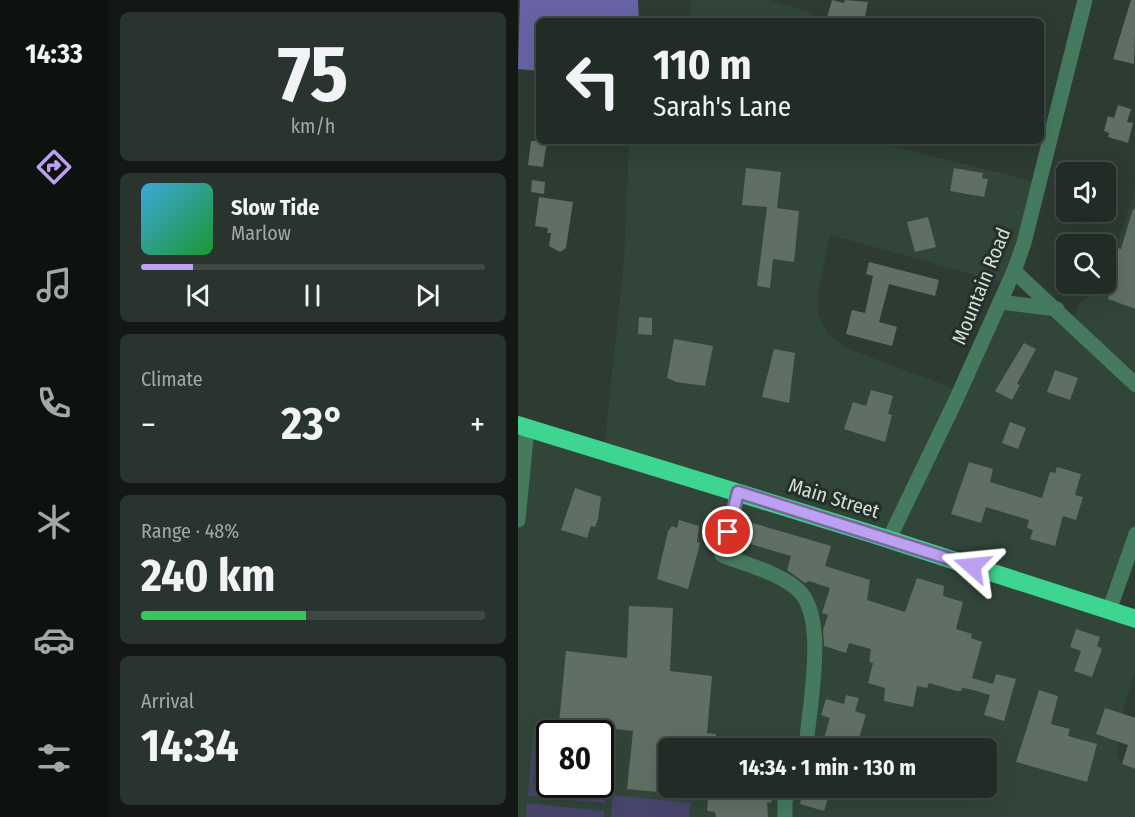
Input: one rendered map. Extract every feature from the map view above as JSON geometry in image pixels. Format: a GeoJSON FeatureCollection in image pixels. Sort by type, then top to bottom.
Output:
{"type":"FeatureCollection","features":[{"type":"Feature","properties":{"kind":"highway","name":"Main Street"},"geometry":{"type":"LineString","coordinates":[[522,427],[889,539],[1136,619]]}},
{"type":"Feature","properties":{"kind":"street","name":"Mountain Road"},"geometry":{"type":"LineString","coordinates":[[889,539],[1014,271],[1024,243],[1085,0]]}},
{"type":"Feature","properties":{"kind":"street"},"geometry":{"type":"LineString","coordinates":[[1014,271],[1136,385]]}},
{"type":"Feature","properties":{"kind":"street"},"geometry":{"type":"LineString","coordinates":[[1000,302],[1057,309]]}},
{"type":"Feature","properties":{"kind":"street"},"geometry":{"type":"LineString","coordinates":[[518,520],[522,427]]}},
{"type":"Feature","properties":{"kind":"street"},"geometry":{"type":"LineString","coordinates":[[738,492],[722,555],[786,582],[801,593],[812,613],[814,650],[807,738]]}},
{"type":"Feature","properties":{"kind":"street"},"geometry":{"type":"LineString","coordinates":[[1109,611],[1136,534]]}},
{"type":"Feature","properties":{"kind":"street"},"geometry":{"type":"LineString","coordinates":[[785,817],[786,798]]}},
{"type":"Feature","properties":{"kind":"shaded area"},"geometry":{"type":"Polygon","coordinates":[[[520,0],[638,0],[639,18],[536,18],[536,71],[518,69],[520,0]]]}},
{"type":"Feature","properties":{"kind":"shaded area"},"geometry":{"type":"Polygon","coordinates":[[[692,0],[770,0],[813,13],[812,18],[689,18],[692,0]]]}},
{"type":"Feature","properties":{"kind":"shaded area"},"geometry":{"type":"Polygon","coordinates":[[[629,144],[884,144],[1039,183],[1008,284],[830,235],[818,295],[818,313],[828,334],[846,348],[960,391],[1000,302],[1057,309],[1073,324],[1080,302],[1092,294],[1116,294],[1116,251],[1135,188],[1135,534],[1109,611],[1135,619],[1135,672],[1118,727],[1123,729],[1116,755],[1122,764],[1135,769],[1135,817],[518,817],[518,425],[604,450],[624,260],[629,144]]]}},
{"type":"Feature","properties":{"kind":"shaded area"},"geometry":{"type":"Polygon","coordinates":[[[534,726],[536,726],[536,797],[528,796],[534,726]]]}},
{"type":"Feature","properties":{"kind":"shaded area"},"geometry":{"type":"Polygon","coordinates":[[[614,795],[691,803],[689,817],[611,817],[614,795]]]}},
{"type":"Feature","properties":{"kind":"shaded area"},"geometry":{"type":"Polygon","coordinates":[[[550,798],[605,798],[605,803],[550,798]]]}},
{"type":"Feature","properties":{"kind":"shaded area"},"geometry":{"type":"Polygon","coordinates":[[[527,803],[604,811],[604,817],[526,817],[527,803]]]}},
{"type":"Feature","properties":{"kind":"building"},"geometry":{"type":"Polygon","coordinates":[[[832,0],[844,3],[845,0],[868,2],[865,18],[827,18],[832,0]]]}},
{"type":"Feature","properties":{"kind":"building"},"geometry":{"type":"Polygon","coordinates":[[[1131,0],[1136,0],[1134,64],[1113,59],[1131,0]]]}},
{"type":"Feature","properties":{"kind":"building"},"geometry":{"type":"Polygon","coordinates":[[[1118,105],[1131,109],[1127,122],[1133,123],[1128,143],[1108,137],[1109,133],[1104,131],[1108,116],[1114,118],[1118,105]]]}},
{"type":"Feature","properties":{"kind":"building"},"geometry":{"type":"Polygon","coordinates":[[[531,141],[536,141],[536,144],[547,144],[543,167],[528,165],[531,141]]]}},
{"type":"Feature","properties":{"kind":"building"},"geometry":{"type":"Polygon","coordinates":[[[746,168],[781,172],[777,208],[799,211],[794,262],[773,259],[770,288],[757,286],[767,207],[742,205],[746,168]]]}},
{"type":"Feature","properties":{"kind":"building"},"geometry":{"type":"Polygon","coordinates":[[[954,168],[983,173],[982,178],[988,179],[984,197],[950,191],[954,168]]]}},
{"type":"Feature","properties":{"kind":"building"},"geometry":{"type":"Polygon","coordinates":[[[532,180],[545,182],[544,194],[531,192],[532,180]]]}},
{"type":"Feature","properties":{"kind":"building"},"geometry":{"type":"Polygon","coordinates":[[[539,197],[573,202],[566,248],[560,252],[549,246],[551,233],[547,233],[548,228],[535,226],[539,197]]]}},
{"type":"Feature","properties":{"kind":"building"},"geometry":{"type":"Polygon","coordinates":[[[1133,209],[1136,210],[1136,309],[1108,299],[1110,294],[1116,294],[1116,248],[1121,249],[1133,209]]]}},
{"type":"Feature","properties":{"kind":"building"},"geometry":{"type":"Polygon","coordinates":[[[928,217],[936,247],[915,252],[907,222],[928,217]]]}},
{"type":"Feature","properties":{"kind":"building"},"geometry":{"type":"Polygon","coordinates":[[[869,262],[939,280],[935,296],[889,284],[879,322],[897,327],[892,346],[846,334],[852,310],[865,313],[873,276],[866,274],[869,262]]]}},
{"type":"Feature","properties":{"kind":"building"},"geometry":{"type":"Polygon","coordinates":[[[639,317],[652,318],[652,335],[638,334],[639,317]]]}},
{"type":"Feature","properties":{"kind":"building"},"geometry":{"type":"Polygon","coordinates":[[[674,339],[713,346],[705,386],[676,382],[667,378],[674,339]]]}},
{"type":"Feature","properties":{"kind":"building"},"geometry":{"type":"Polygon","coordinates":[[[1024,343],[1036,349],[1017,384],[1020,385],[1012,400],[995,391],[1024,343]]]}},
{"type":"Feature","properties":{"kind":"building"},"geometry":{"type":"Polygon","coordinates":[[[774,349],[795,353],[789,403],[762,397],[774,349]]]}},
{"type":"Feature","properties":{"kind":"building"},"geometry":{"type":"Polygon","coordinates":[[[1055,370],[1078,378],[1070,400],[1047,392],[1055,370]]]}},
{"type":"Feature","properties":{"kind":"building"},"geometry":{"type":"Polygon","coordinates":[[[871,390],[893,396],[888,414],[892,415],[885,442],[844,429],[853,402],[866,406],[871,390]]]}},
{"type":"Feature","properties":{"kind":"building"},"geometry":{"type":"Polygon","coordinates":[[[1010,422],[1026,428],[1018,449],[1002,443],[1010,422]]]}},
{"type":"Feature","properties":{"kind":"building"},"geometry":{"type":"Polygon","coordinates":[[[969,462],[993,469],[990,482],[1042,498],[1050,472],[1055,473],[1057,467],[1081,474],[1075,495],[1083,497],[1076,520],[1063,516],[1055,546],[1030,539],[1033,530],[1027,528],[1029,520],[986,507],[981,523],[951,514],[969,462]]]}},
{"type":"Feature","properties":{"kind":"building"},"geometry":{"type":"Polygon","coordinates":[[[575,488],[601,497],[598,519],[595,527],[591,526],[587,538],[561,530],[575,488]]]}},
{"type":"Feature","properties":{"kind":"building"},"geometry":{"type":"Polygon","coordinates":[[[679,520],[699,526],[697,542],[700,543],[688,589],[657,579],[668,531],[672,526],[677,528],[679,520]]]}},
{"type":"Feature","properties":{"kind":"building"},"geometry":{"type":"Polygon","coordinates":[[[753,523],[831,546],[825,566],[870,580],[867,600],[905,612],[917,578],[944,586],[943,596],[963,602],[956,629],[972,634],[971,638],[982,642],[972,678],[993,684],[996,674],[1016,679],[1004,721],[984,715],[990,695],[969,689],[962,688],[961,691],[957,691],[929,683],[927,688],[917,686],[913,707],[884,701],[885,688],[868,683],[873,663],[869,662],[871,649],[849,643],[846,653],[824,646],[823,630],[828,615],[822,613],[830,588],[809,581],[805,583],[787,570],[791,556],[747,543],[753,523]]]}},
{"type":"Feature","properties":{"kind":"building"},"geometry":{"type":"Polygon","coordinates":[[[629,606],[673,608],[670,671],[712,676],[707,733],[716,734],[716,738],[658,738],[658,792],[627,789],[633,731],[614,729],[614,720],[559,720],[566,651],[627,658],[629,606]]]}},
{"type":"Feature","properties":{"kind":"building"},"geometry":{"type":"Polygon","coordinates":[[[1076,629],[1100,637],[1097,646],[1102,649],[1092,677],[1074,671],[1081,651],[1070,647],[1076,629]]]}},
{"type":"Feature","properties":{"kind":"building"},"geometry":{"type":"Polygon","coordinates":[[[1039,690],[1058,696],[1051,724],[1070,729],[1068,736],[1097,744],[1087,782],[1016,762],[1039,690]]]}},
{"type":"Feature","properties":{"kind":"building"},"geometry":{"type":"Polygon","coordinates":[[[846,695],[859,698],[855,711],[866,715],[859,738],[824,738],[830,718],[821,715],[826,699],[844,704],[846,695]]]}},
{"type":"Feature","properties":{"kind":"building"},"geometry":{"type":"Polygon","coordinates":[[[1105,708],[1136,718],[1136,769],[1122,764],[1128,745],[1096,734],[1105,708]]]}},
{"type":"Feature","properties":{"kind":"building"},"geometry":{"type":"Polygon","coordinates":[[[708,798],[772,798],[771,803],[767,802],[768,817],[716,817],[715,812],[707,811],[708,798]]]}},
{"type":"Feature","properties":{"kind":"building"},"geometry":{"type":"Polygon","coordinates":[[[802,798],[828,798],[824,811],[800,804],[802,798]]]}},
{"type":"Feature","properties":{"kind":"route"},"geometry":{"type":"LineString","coordinates":[[728,532],[738,492],[972,566]]}}]}
